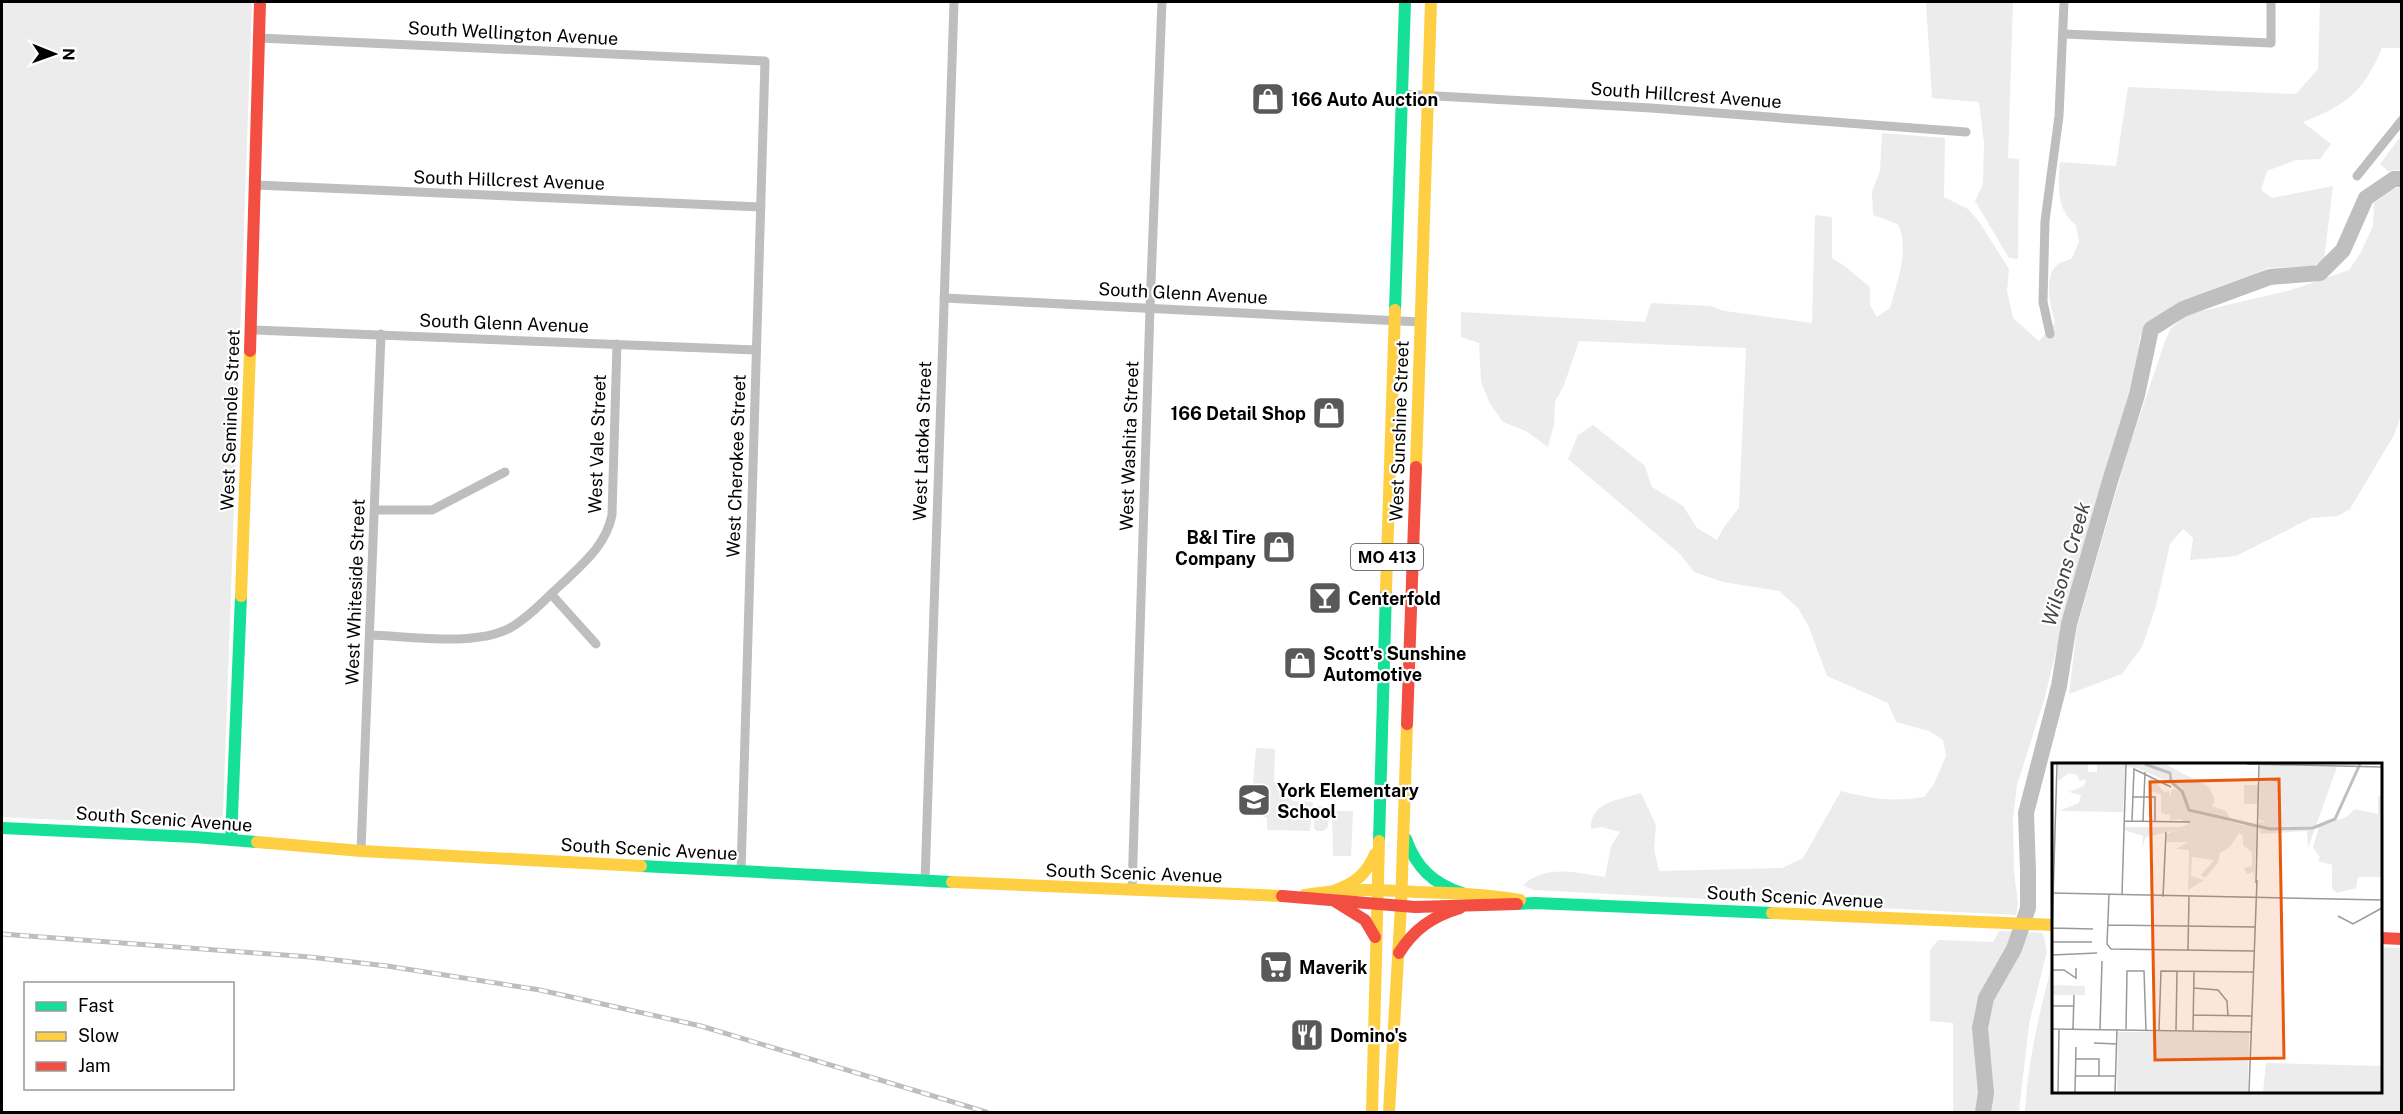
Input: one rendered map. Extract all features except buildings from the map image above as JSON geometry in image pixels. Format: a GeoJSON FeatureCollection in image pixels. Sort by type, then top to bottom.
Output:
{"type":"FeatureCollection","features":[{"type":"Feature","properties":{"kind":"main road","name":"West Seminole Street"},"geometry":{"type":"LineString","coordinates":[[231,840],[251,330],[260,2]]}},
{"type":"Feature","properties":{"kind":"main road","name":"West Sunshine Street"},"geometry":{"type":"LineString","coordinates":[[1372,1113],[1376,905],[1405,2]]}},
{"type":"Feature","properties":{"kind":"main road","name":"West Sunshine Street"},"geometry":{"type":"LineString","coordinates":[[1389,1113],[1402,891],[1431,2]]}},
{"type":"Feature","properties":{"kind":"main road","name":"South Scenic Avenue"},"geometry":{"type":"LineString","coordinates":[[2,828],[231,840],[361,851],[925,882],[1295,897],[1336,896],[1377,890],[1462,894],[1535,903]]}},
{"type":"Feature","properties":{"kind":"main road"},"geometry":{"type":"LineString","coordinates":[[1404,828],[1412,855],[1425,874],[1438,885],[1462,894]]}},
{"type":"Feature","properties":{"kind":"main road"},"geometry":{"type":"LineString","coordinates":[[1376,942],[1375,934],[1369,923],[1336,896],[1365,873],[1378,844]]}},
{"type":"Feature","properties":{"kind":"main road","name":"South Scenic Avenue"},"geometry":{"type":"LineString","coordinates":[[1336,896],[1376,905],[1460,908],[1535,903],[2052,925]]}},
{"type":"Feature","properties":{"kind":"main road"},"geometry":{"type":"LineString","coordinates":[[1398,954],[1417,928],[1439,914],[1460,908]]}},
{"type":"Feature","properties":{"kind":"main road"},"geometry":{"type":"LineString","coordinates":[[2382,938],[2402,939]]}},
{"type":"Feature","properties":{"kind":"street","name":"West Latoka Street"},"geometry":{"type":"LineString","coordinates":[[925,882],[954,2]]}},
{"type":"Feature","properties":{"kind":"street","name":"West Washita Street"},"geometry":{"type":"LineString","coordinates":[[1132,891],[1161,2]]}},
{"type":"Feature","properties":{"kind":"street"},"geometry":{"type":"LineString","coordinates":[[2050,334],[2043,302],[2045,221],[2059,116],[2064,2]]}},
{"type":"Feature","properties":{"kind":"street"},"geometry":{"type":"LineString","coordinates":[[2064,34],[2271,43],[2271,2]]}},
{"type":"Feature","properties":{"kind":"street","name":"South Wellington Avenue"},"geometry":{"type":"LineString","coordinates":[[259,39],[765,61]]}},
{"type":"Feature","properties":{"kind":"street","name":"West Cherokee Street"},"geometry":{"type":"LineString","coordinates":[[741,872],[765,61]]}},
{"type":"Feature","properties":{"kind":"street","name":"South Hillcrest Avenue"},"geometry":{"type":"LineString","coordinates":[[1402,94],[1651,108],[1966,132]]}},
{"type":"Feature","properties":{"kind":"street"},"geometry":{"type":"LineString","coordinates":[[2357,176],[2402,120]]}},
{"type":"Feature","properties":{"kind":"street","name":"South Hillcrest Avenue"},"geometry":{"type":"LineString","coordinates":[[256,185],[761,207]]}},
{"type":"Feature","properties":{"kind":"street","name":"South Glenn Avenue"},"geometry":{"type":"LineString","coordinates":[[944,298],[1420,322]]}},
{"type":"Feature","properties":{"kind":"street","name":"South Glenn Avenue"},"geometry":{"type":"LineString","coordinates":[[251,330],[756,350]]}},
{"type":"Feature","properties":{"kind":"street","name":"West Whiteside Street"},"geometry":{"type":"LineString","coordinates":[[361,851],[381,334]]}},
{"type":"Feature","properties":{"kind":"street","name":"West Vale Street"},"geometry":{"type":"LineString","coordinates":[[370,635],[468,639],[492,635],[514,626],[594,553],[604,539],[613,507],[617,344]]}},
{"type":"Feature","properties":{"kind":"street"},"geometry":{"type":"LineString","coordinates":[[375,510],[432,510],[505,472]]}},
{"type":"Feature","properties":{"kind":"street"},"geometry":{"type":"LineString","coordinates":[[551,594],[596,644]]}},
{"type":"Feature","properties":{"kind":"shaded area"},"geometry":{"type":"Polygon","coordinates":[[[2,2],[252,2],[223,816],[208,827],[2,817],[2,2]]]}},
{"type":"Feature","properties":{"kind":"shaded area"},"geometry":{"type":"Polygon","coordinates":[[[1926,2],[2013,2],[2008,158],[2019,159],[2018,259],[2009,258],[1975,201],[1983,184],[1984,143],[1979,102],[1932,98],[1926,2]]]}},
{"type":"Feature","properties":{"kind":"shaded area"},"geometry":{"type":"Polygon","coordinates":[[[2320,2],[2401,2],[2401,48],[2382,48],[2361,86],[2352,95],[2331,109],[2303,122],[2331,144],[2320,159],[2296,160],[2267,171],[2261,190],[2272,198],[2333,186],[2324,260],[2312,266],[2268,268],[2231,286],[2176,304],[2152,320],[2140,336],[2132,390],[2066,610],[2045,697],[2017,785],[2013,819],[2014,872],[2018,904],[2016,915],[1533,890],[1523,885],[1532,878],[1552,872],[1572,872],[1605,877],[1611,846],[1620,832],[1602,827],[1591,829],[1595,813],[1608,803],[1641,793],[1656,825],[1654,849],[1659,871],[1782,868],[1803,858],[1841,791],[1882,799],[1924,797],[1934,784],[1946,756],[1943,740],[1929,731],[1896,722],[1888,703],[1827,676],[1809,627],[1798,608],[1779,591],[1723,582],[1694,572],[1680,554],[1568,459],[1578,435],[1593,425],[1645,466],[1652,487],[1683,506],[1697,528],[1717,540],[1739,508],[1746,348],[1579,341],[1564,385],[1555,402],[1554,424],[1548,447],[1526,431],[1503,422],[1490,404],[1481,382],[1479,343],[1461,337],[1461,312],[1645,322],[1651,303],[1710,306],[1725,311],[1812,323],[1815,215],[1832,217],[1832,258],[1870,287],[1870,305],[1877,317],[1890,308],[1903,255],[1898,224],[1873,215],[1872,192],[1880,171],[1882,133],[1945,138],[1944,197],[1968,209],[1978,220],[2009,269],[2007,291],[2013,318],[2039,341],[2055,323],[2049,292],[2050,277],[2058,264],[2072,258],[2079,242],[2076,225],[2069,219],[2062,205],[2059,188],[2060,162],[2116,166],[2128,87],[2296,94],[2318,69],[2320,2]]]}},
{"type":"Feature","properties":{"kind":"shaded area"},"geometry":{"type":"Polygon","coordinates":[[[2401,136],[2401,170],[2388,171],[2380,164],[2401,136]]]}},
{"type":"Feature","properties":{"kind":"shaded area"},"geometry":{"type":"Polygon","coordinates":[[[2401,187],[2401,416],[2394,435],[2350,509],[2338,516],[2311,518],[2236,556],[2190,560],[2193,538],[2183,529],[2170,544],[2156,606],[2142,647],[2122,674],[2069,694],[2077,627],[2129,447],[2171,328],[2189,314],[2291,290],[2349,270],[2361,252],[2373,226],[2374,203],[2394,189],[2401,187]]]}},
{"type":"Feature","properties":{"kind":"shaded area"},"geometry":{"type":"Polygon","coordinates":[[[1256,748],[1275,749],[1274,782],[1289,784],[1289,798],[1292,801],[1313,802],[1310,831],[1267,830],[1267,818],[1263,817],[1265,786],[1253,784],[1256,748]]]}},
{"type":"Feature","properties":{"kind":"shaded area"},"geometry":{"type":"Polygon","coordinates":[[[1317,806],[1324,806],[1328,809],[1328,827],[1323,831],[1317,831],[1314,828],[1314,809],[1317,806]]]}},
{"type":"Feature","properties":{"kind":"shaded area"},"geometry":{"type":"Polygon","coordinates":[[[1332,811],[1353,811],[1351,856],[1333,856],[1332,811]]]}},
{"type":"Feature","properties":{"kind":"shaded area"},"geometry":{"type":"Polygon","coordinates":[[[1999,931],[2043,933],[2047,951],[2029,1024],[2019,1112],[1953,1112],[1953,1023],[1930,1021],[1930,950],[1938,940],[1993,942],[1999,931]]]}},
{"type":"Feature","properties":{"kind":"shaded area"},"geometry":{"type":"Polygon","coordinates":[[[2382,947],[2401,948],[2401,1112],[2025,1112],[2029,1074],[2043,999],[2052,966],[2052,1093],[2382,1093],[2382,947]]]}},
{"type":"Feature","properties":{"kind":"waterway","name":"Wilsons Creek"},"geometry":{"type":"LineString","coordinates":[[1983,1112],[1986,1093],[1980,1028],[1986,998],[2014,949],[2028,908],[2026,813],[2059,686],[2069,624],[2137,395],[2151,329],[2183,309],[2270,277],[2320,273],[2343,250],[2366,198],[2394,179],[2402,179]]}},
{"type":"Feature","properties":{"kind":"railway"},"geometry":{"type":"LineString","coordinates":[[2,934],[310,957],[387,966],[540,990],[701,1026],[986,1112]]}},
{"type":"Feature","properties":{"kind":"traffic: fast"},"geometry":{"type":"LineString","coordinates":[[1395,310],[1405,2]]}},
{"type":"Feature","properties":{"kind":"traffic: fast"},"geometry":{"type":"LineString","coordinates":[[1379,841],[1386,590]]}},
{"type":"Feature","properties":{"kind":"traffic: fast"},"geometry":{"type":"LineString","coordinates":[[231,840],[241,596]]}},
{"type":"Feature","properties":{"kind":"traffic: fast"},"geometry":{"type":"LineString","coordinates":[[2,828],[257,842]]}},
{"type":"Feature","properties":{"kind":"traffic: fast"},"geometry":{"type":"LineString","coordinates":[[1406,839],[1415,858],[1427,873],[1442,885],[1462,893]]}},
{"type":"Feature","properties":{"kind":"traffic: fast"},"geometry":{"type":"LineString","coordinates":[[641,866],[952,882]]}},
{"type":"Feature","properties":{"kind":"traffic: fast"},"geometry":{"type":"LineString","coordinates":[[1517,904],[1772,913]]}},
{"type":"Feature","properties":{"kind":"traffic: slow"},"geometry":{"type":"LineString","coordinates":[[1416,467],[1431,2]]}},
{"type":"Feature","properties":{"kind":"traffic: slow"},"geometry":{"type":"LineString","coordinates":[[1386,590],[1395,310]]}},
{"type":"Feature","properties":{"kind":"traffic: slow"},"geometry":{"type":"LineString","coordinates":[[241,596],[250,351]]}},
{"type":"Feature","properties":{"kind":"traffic: slow"},"geometry":{"type":"LineString","coordinates":[[1389,1112],[1401,906],[1407,724]]}},
{"type":"Feature","properties":{"kind":"traffic: slow"},"geometry":{"type":"LineString","coordinates":[[1372,1112],[1379,841]]}},
{"type":"Feature","properties":{"kind":"traffic: slow"},"geometry":{"type":"LineString","coordinates":[[257,842],[361,851],[641,866]]}},
{"type":"Feature","properties":{"kind":"traffic: slow"},"geometry":{"type":"LineString","coordinates":[[1336,890],[1360,876],[1375,854]]}},
{"type":"Feature","properties":{"kind":"traffic: slow"},"geometry":{"type":"LineString","coordinates":[[952,882],[1282,896]]}},
{"type":"Feature","properties":{"kind":"traffic: slow"},"geometry":{"type":"LineString","coordinates":[[1305,895],[1333,891],[1375,890],[1469,894],[1520,900]]}},
{"type":"Feature","properties":{"kind":"traffic: slow"},"geometry":{"type":"LineString","coordinates":[[1772,913],[2052,925]]}},
{"type":"Feature","properties":{"kind":"traffic: jam"},"geometry":{"type":"LineString","coordinates":[[250,351],[260,2]]}},
{"type":"Feature","properties":{"kind":"traffic: jam"},"geometry":{"type":"LineString","coordinates":[[1407,724],[1416,467]]}},
{"type":"Feature","properties":{"kind":"traffic: jam"},"geometry":{"type":"LineString","coordinates":[[1282,896],[1415,907],[1517,904]]}},
{"type":"Feature","properties":{"kind":"traffic: jam"},"geometry":{"type":"LineString","coordinates":[[1336,902],[1365,920],[1375,937]]}},
{"type":"Feature","properties":{"kind":"traffic: jam"},"geometry":{"type":"LineString","coordinates":[[1399,953],[1425,924],[1460,908]]}},
{"type":"Feature","properties":{"kind":"traffic: jam"},"geometry":{"type":"LineString","coordinates":[[2382,938],[2402,939]]}},
{"type":"Feature","properties":{"kind":"place","name":"166 Auto Auction"},"geometry":{"type":"Point","coordinates":[1268,99]}},
{"type":"Feature","properties":{"kind":"place","name":"166 Detail Shop"},"geometry":{"type":"Point","coordinates":[1329,413]}},
{"type":"Feature","properties":{"kind":"place","name":"B&I Tire Company"},"geometry":{"type":"Point","coordinates":[1279,547]}},
{"type":"Feature","properties":{"kind":"place","name":"Centerfold"},"geometry":{"type":"Point","coordinates":[1325,598]}},
{"type":"Feature","properties":{"kind":"place","name":"Scott's Sunshine Automotive"},"geometry":{"type":"Point","coordinates":[1300,663]}},
{"type":"Feature","properties":{"kind":"place","name":"York Elementary School"},"geometry":{"type":"Point","coordinates":[1254,800]}},
{"type":"Feature","properties":{"kind":"place","name":"Maverik"},"geometry":{"type":"Point","coordinates":[1276,967]}},
{"type":"Feature","properties":{"kind":"place","name":"Domino's"},"geometry":{"type":"Point","coordinates":[1307,1035]}}]}
